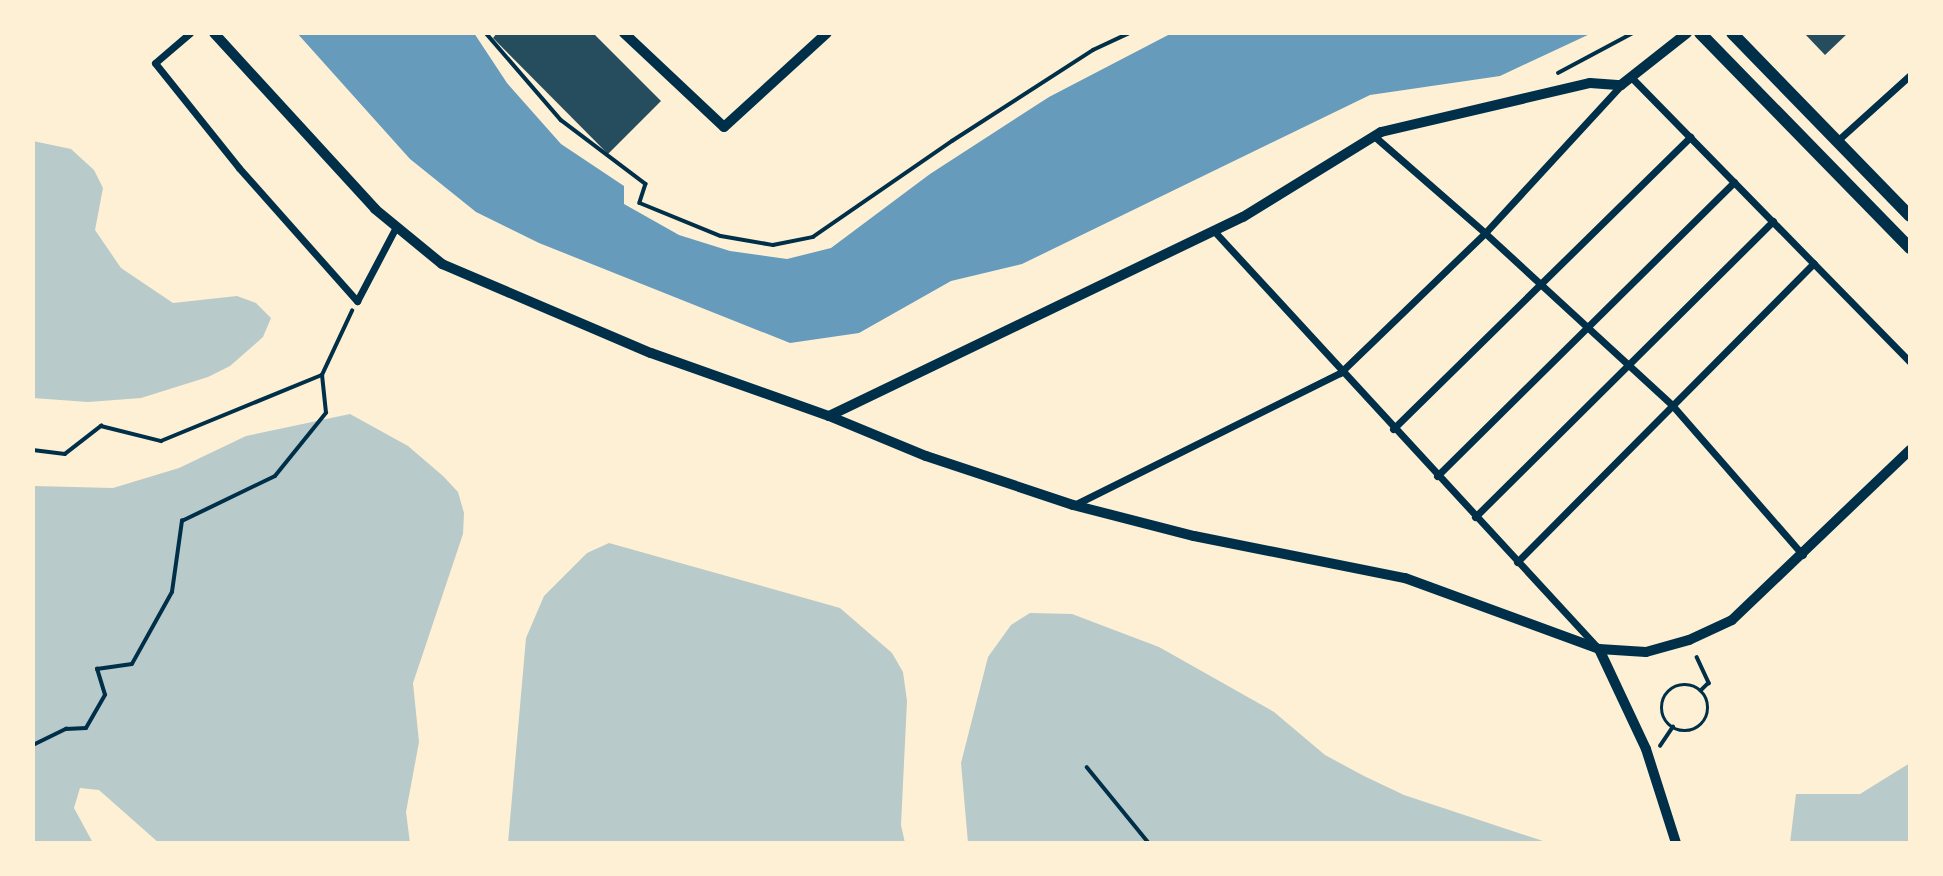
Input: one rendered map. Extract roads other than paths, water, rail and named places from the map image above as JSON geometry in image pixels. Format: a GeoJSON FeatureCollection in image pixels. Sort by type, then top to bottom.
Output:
{"type":"FeatureCollection","features":[{"type":"Feature","properties":{"kind":"main road"},"geometry":{"type":"LineString","coordinates":[[1700,33],[1910,248]]}},
{"type":"Feature","properties":{"kind":"main road"},"geometry":{"type":"LineString","coordinates":[[1732,33],[1910,216]]}},
{"type":"Feature","properties":{"kind":"street"},"geometry":{"type":"LineString","coordinates":[[190,33],[155,62],[239,168],[357,301],[397,227]]}},
{"type":"Feature","properties":{"kind":"street"},"geometry":{"type":"LineString","coordinates":[[214,33],[375,209],[442,264],[651,353],[829,416],[926,456],[1073,505],[1194,536],[1405,578],[1599,649],[1646,652],[1689,640],[1732,620],[1910,450]]}},
{"type":"Feature","properties":{"kind":"street"},"geometry":{"type":"LineString","coordinates":[[624,33],[724,127],[827,33]]}},
{"type":"Feature","properties":{"kind":"street"},"geometry":{"type":"LineString","coordinates":[[1073,505],[1340,373],[1485,233],[1621,85],[1686,33]]}},
{"type":"Feature","properties":{"kind":"street"},"geometry":{"type":"LineString","coordinates":[[1837,141],[1910,75]]}},
{"type":"Feature","properties":{"kind":"street"},"geometry":{"type":"LineString","coordinates":[[1632,77],[1910,362]]}},
{"type":"Feature","properties":{"kind":"street"},"geometry":{"type":"LineString","coordinates":[[829,416],[1214,231],[1374,136],[1590,83],[1621,85]]}},
{"type":"Feature","properties":{"kind":"street"},"geometry":{"type":"LineString","coordinates":[[1374,136],[1485,233],[1672,405],[1803,555]]}},
{"type":"Feature","properties":{"kind":"street"},"geometry":{"type":"LineString","coordinates":[[1392,429],[1690,137]]}},
{"type":"Feature","properties":{"kind":"street"},"geometry":{"type":"LineString","coordinates":[[1437,476],[1734,181]]}},
{"type":"Feature","properties":{"kind":"street"},"geometry":{"type":"LineString","coordinates":[[1475,517],[1773,221]]}},
{"type":"Feature","properties":{"kind":"street"},"geometry":{"type":"LineString","coordinates":[[1214,231],[1340,373],[1599,649],[1646,749],[1676,843]]}},
{"type":"Feature","properties":{"kind":"street"},"geometry":{"type":"LineString","coordinates":[[1517,562],[1814,263]]}},
{"type":"Feature","properties":{"kind":"water"},"geometry":{"type":"Polygon","coordinates":[[[297,33],[474,33],[507,83],[561,144],[624,186],[624,204],[679,235],[730,251],[787,259],[831,248],[930,174],[1049,97],[1172,33],[1592,33],[1500,76],[1370,95],[1022,264],[951,281],[859,333],[790,343],[539,243],[476,212],[410,159],[297,33]]]}}]}
